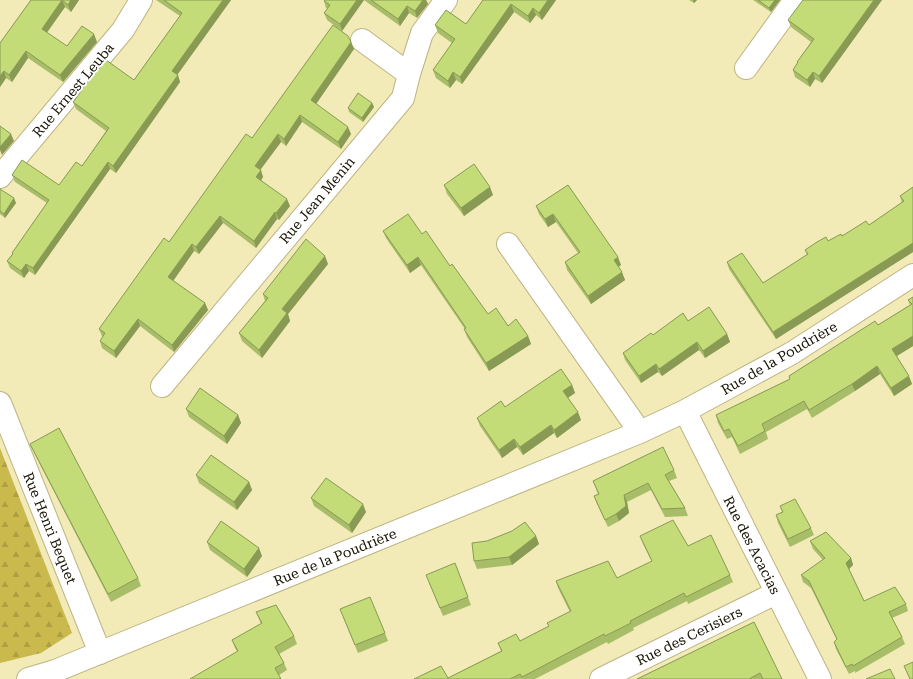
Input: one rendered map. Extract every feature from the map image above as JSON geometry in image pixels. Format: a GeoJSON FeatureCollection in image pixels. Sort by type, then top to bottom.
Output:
{"type":"FeatureCollection","features":[{"type":"Feature","properties":{"kind":"street","name":"Rue Ernest Leuba"},"geometry":{"type":"LineString","coordinates":[[0,177],[123,30],[142,0]]}},
{"type":"Feature","properties":{"kind":"street","name":"Rue Jean Menin"},"geometry":{"type":"LineString","coordinates":[[162,386],[403,98],[422,33],[446,0]]}},
{"type":"Feature","properties":{"kind":"street"},"geometry":{"type":"LineString","coordinates":[[746,68],[794,0]]}},
{"type":"Feature","properties":{"kind":"street"},"geometry":{"type":"LineString","coordinates":[[362,40],[409,74]]}},
{"type":"Feature","properties":{"kind":"street"},"geometry":{"type":"LineString","coordinates":[[508,244],[640,432]]}},
{"type":"Feature","properties":{"kind":"street","name":"Rue de la Poudrière"},"geometry":{"type":"LineString","coordinates":[[28,679],[55,671],[100,653],[640,432],[685,411],[792,353],[913,275]]}},
{"type":"Feature","properties":{"kind":"street","name":"Rue Henri Bequet"},"geometry":{"type":"LineString","coordinates":[[0,403],[100,653]]}},
{"type":"Feature","properties":{"kind":"street","name":"Rue des Acacias"},"geometry":{"type":"LineString","coordinates":[[685,411],[820,679]]}},
{"type":"Feature","properties":{"kind":"street","name":"Rue des Cerisiers"},"geometry":{"type":"LineString","coordinates":[[601,679],[776,593]]}},
{"type":"Feature","properties":{"kind":"green space"},"geometry":{"type":"Polygon","coordinates":[[[0,448],[72,633],[41,653],[0,663],[0,448]]]}},
{"type":"Feature","properties":{"kind":"building"},"geometry":{"type":"Polygon","coordinates":[[[31,0],[62,0],[42,29],[67,46],[82,26],[94,34],[60,75],[26,51],[9,75],[4,71],[0,76],[0,43],[31,0]]]}},
{"type":"Feature","properties":{"kind":"building"},"geometry":{"type":"Polygon","coordinates":[[[62,0],[71,0],[68,5],[62,0]]]}},
{"type":"Feature","properties":{"kind":"building"},"geometry":{"type":"Polygon","coordinates":[[[164,0],[223,0],[172,71],[178,75],[113,166],[108,162],[33,268],[26,264],[21,271],[7,261],[49,200],[12,175],[22,160],[59,185],[76,162],[82,166],[109,128],[73,102],[106,60],[134,80],[182,13],[164,0]]]}},
{"type":"Feature","properties":{"kind":"building"},"geometry":{"type":"Polygon","coordinates":[[[357,0],[340,24],[324,13],[330,5],[324,1],[357,0]]]}},
{"type":"Feature","properties":{"kind":"building"},"geometry":{"type":"Polygon","coordinates":[[[371,0],[423,0],[415,11],[407,6],[398,19],[371,0]]]}},
{"type":"Feature","properties":{"kind":"building"},"geometry":{"type":"Polygon","coordinates":[[[483,0],[548,0],[539,13],[533,8],[528,16],[511,4],[460,77],[453,72],[448,81],[433,70],[455,39],[435,25],[446,10],[466,24],[483,0]]]}},
{"type":"Feature","properties":{"kind":"building"},"geometry":{"type":"Polygon","coordinates":[[[758,0],[775,0],[769,8],[758,0]]]}},
{"type":"Feature","properties":{"kind":"building"},"geometry":{"type":"Polygon","coordinates":[[[803,0],[874,0],[819,76],[813,72],[807,80],[793,70],[814,39],[788,20],[803,0]]]}},
{"type":"Feature","properties":{"kind":"building"},"geometry":{"type":"Polygon","coordinates":[[[333,25],[348,36],[351,42],[311,100],[348,127],[338,142],[300,115],[284,139],[278,134],[255,166],[261,170],[256,177],[287,199],[276,213],[275,212],[254,241],[220,216],[196,247],[192,244],[168,277],[205,303],[172,345],[138,319],[114,351],[100,341],[105,333],[99,329],[164,238],[169,242],[246,134],[252,138],[333,25]]]}},
{"type":"Feature","properties":{"kind":"building"},"geometry":{"type":"Polygon","coordinates":[[[358,93],[372,103],[362,118],[348,108],[358,93]]]}},
{"type":"Feature","properties":{"kind":"building"},"geometry":{"type":"Polygon","coordinates":[[[0,126],[11,134],[0,147],[0,126]]]}},
{"type":"Feature","properties":{"kind":"building"},"geometry":{"type":"Polygon","coordinates":[[[474,164],[490,187],[461,208],[444,185],[474,164]]]}},
{"type":"Feature","properties":{"kind":"building"},"geometry":{"type":"Polygon","coordinates":[[[568,185],[618,257],[614,260],[622,272],[588,296],[565,262],[580,252],[553,214],[545,219],[536,206],[568,185]]]}},
{"type":"Feature","properties":{"kind":"building"},"geometry":{"type":"Polygon","coordinates":[[[913,187],[913,243],[773,332],[727,262],[742,253],[763,283],[808,254],[805,250],[826,237],[828,241],[841,234],[842,236],[866,221],[869,225],[904,201],[900,196],[913,187]]]}},
{"type":"Feature","properties":{"kind":"building"},"geometry":{"type":"Polygon","coordinates":[[[0,189],[14,198],[4,214],[0,211],[0,189]]]}},
{"type":"Feature","properties":{"kind":"building"},"geometry":{"type":"Polygon","coordinates":[[[408,214],[422,234],[426,231],[450,266],[452,264],[488,314],[496,308],[508,326],[516,319],[528,336],[486,363],[464,329],[466,328],[418,257],[407,265],[383,231],[408,214]]]}},
{"type":"Feature","properties":{"kind":"building"},"geometry":{"type":"Polygon","coordinates":[[[306,239],[325,256],[282,309],[287,313],[259,350],[239,333],[268,298],[263,294],[306,239]]]}},
{"type":"Feature","properties":{"kind":"building"},"geometry":{"type":"Polygon","coordinates":[[[913,297],[913,336],[892,349],[909,376],[891,388],[877,366],[852,384],[809,410],[804,401],[762,424],[765,431],[738,446],[729,429],[724,431],[716,415],[790,379],[789,376],[875,321],[878,325],[912,304],[908,300],[913,297]]]}},
{"type":"Feature","properties":{"kind":"building"},"geometry":{"type":"Polygon","coordinates":[[[709,307],[727,334],[703,351],[697,342],[659,369],[656,364],[639,376],[623,353],[651,333],[653,335],[683,313],[688,321],[709,307]]]}},
{"type":"Feature","properties":{"kind":"building"},"geometry":{"type":"Polygon","coordinates":[[[561,369],[572,385],[563,391],[578,412],[554,430],[551,425],[520,447],[514,439],[499,450],[477,418],[501,401],[505,407],[561,369]]]}},
{"type":"Feature","properties":{"kind":"building"},"geometry":{"type":"Polygon","coordinates":[[[200,388],[238,415],[224,436],[186,409],[200,388]]]}},
{"type":"Feature","properties":{"kind":"building"},"geometry":{"type":"Polygon","coordinates":[[[59,428],[138,578],[108,594],[30,444],[59,428]]]}},
{"type":"Feature","properties":{"kind":"building"},"geometry":{"type":"Polygon","coordinates":[[[663,447],[674,470],[665,475],[685,508],[662,509],[648,483],[624,495],[626,506],[605,520],[594,496],[599,494],[593,481],[663,447]]]}},
{"type":"Feature","properties":{"kind":"building"},"geometry":{"type":"Polygon","coordinates":[[[211,455],[249,482],[234,502],[196,475],[211,455]]]}},
{"type":"Feature","properties":{"kind":"building"},"geometry":{"type":"Polygon","coordinates":[[[326,478],[363,504],[349,525],[311,498],[326,478]]]}},
{"type":"Feature","properties":{"kind":"building"},"geometry":{"type":"Polygon","coordinates":[[[795,499],[811,528],[788,539],[776,515],[783,512],[780,506],[795,499]]]}},
{"type":"Feature","properties":{"kind":"building"},"geometry":{"type":"Polygon","coordinates":[[[673,520],[688,546],[711,535],[730,575],[686,597],[684,593],[630,621],[631,623],[605,636],[604,634],[522,677],[520,674],[510,679],[414,679],[441,666],[448,678],[502,651],[498,643],[516,634],[520,641],[549,626],[547,623],[571,611],[556,581],[608,561],[617,578],[652,561],[640,536],[673,520]]]}},
{"type":"Feature","properties":{"kind":"building"},"geometry":{"type":"Polygon","coordinates":[[[221,521],[259,548],[244,569],[207,542],[221,521]]]}},
{"type":"Feature","properties":{"kind":"building"},"geometry":{"type":"Polygon","coordinates":[[[525,522],[536,536],[509,557],[474,561],[472,543],[487,541],[512,531],[525,522]]]}},
{"type":"Feature","properties":{"kind":"building"},"geometry":{"type":"Polygon","coordinates":[[[826,532],[851,558],[846,563],[864,601],[895,587],[906,604],[889,612],[902,637],[853,666],[852,664],[846,667],[834,642],[837,639],[809,581],[801,575],[825,558],[810,541],[826,532]]]}},
{"type":"Feature","properties":{"kind":"building"},"geometry":{"type":"Polygon","coordinates":[[[455,563],[468,597],[440,608],[426,575],[455,563]]]}},
{"type":"Feature","properties":{"kind":"building"},"geometry":{"type":"Polygon","coordinates":[[[370,597],[385,633],[355,645],[340,609],[370,597]]]}},
{"type":"Feature","properties":{"kind":"building"},"geometry":{"type":"Polygon","coordinates":[[[276,605],[294,636],[275,647],[284,663],[275,668],[281,679],[190,679],[238,651],[232,640],[262,623],[256,612],[276,605]]]}},
{"type":"Feature","properties":{"kind":"building"},"geometry":{"type":"Polygon","coordinates":[[[754,622],[782,679],[763,679],[760,673],[749,679],[637,679],[754,622]]]}},
{"type":"Feature","properties":{"kind":"building"},"geometry":{"type":"Polygon","coordinates":[[[913,662],[913,679],[910,679],[904,666],[913,662]]]}},
{"type":"Feature","properties":{"kind":"building"},"geometry":{"type":"Polygon","coordinates":[[[890,669],[895,679],[866,679],[890,669]]]}}]}
